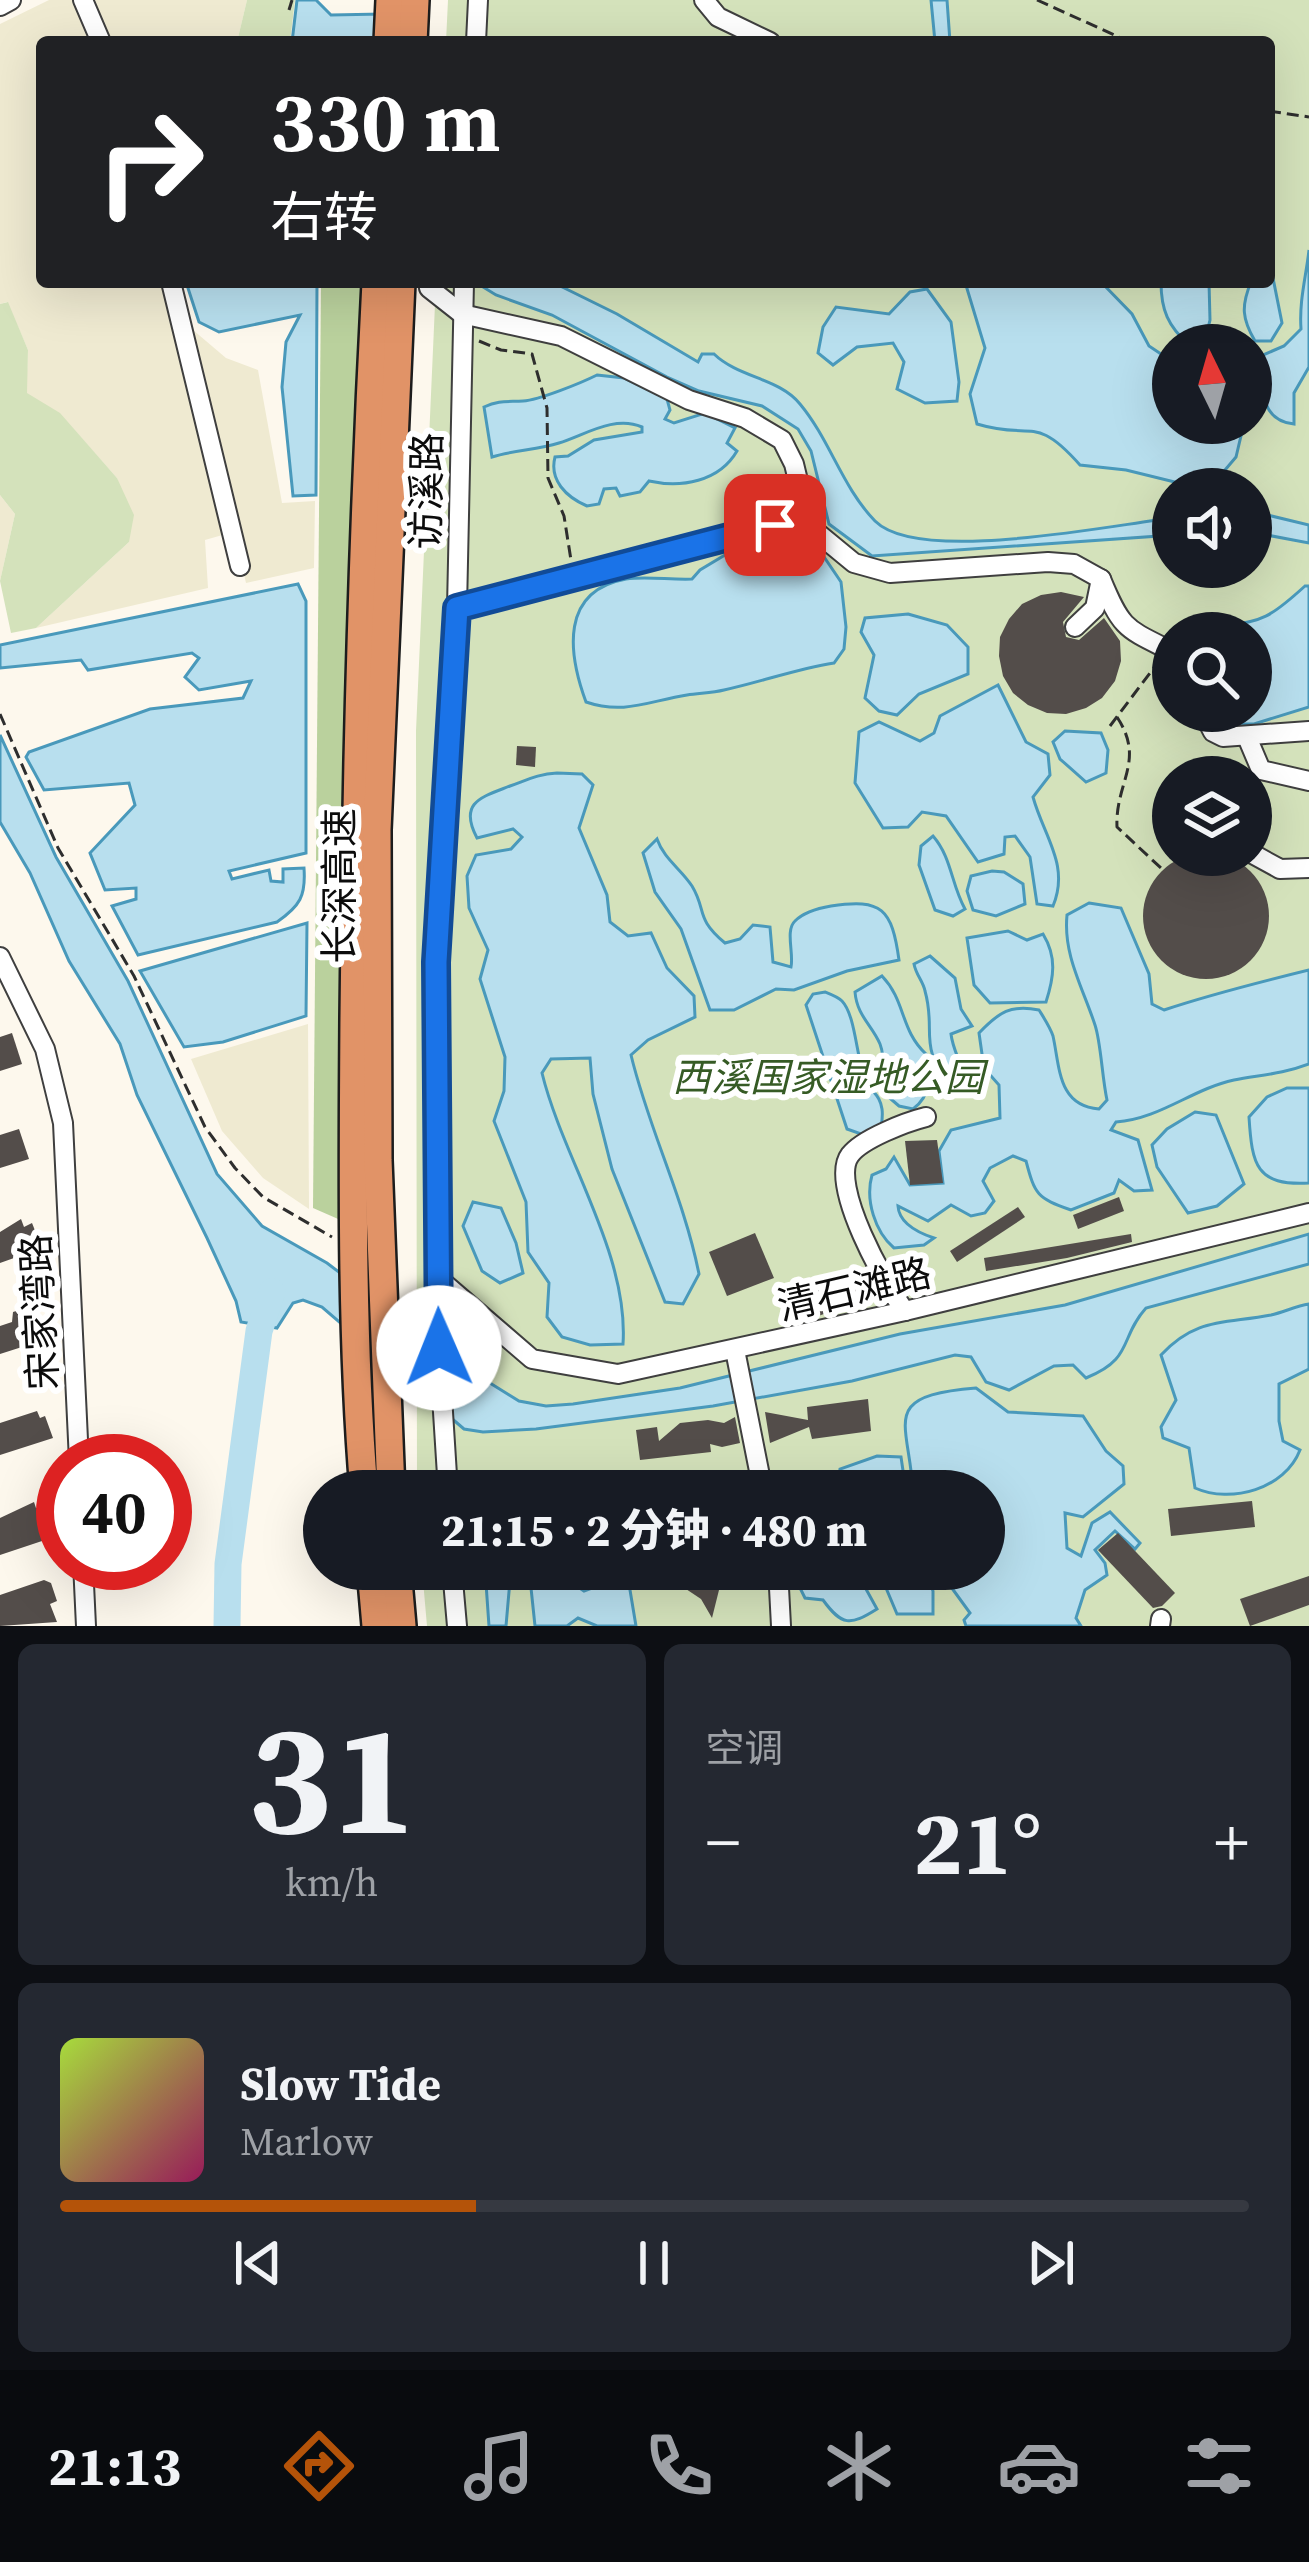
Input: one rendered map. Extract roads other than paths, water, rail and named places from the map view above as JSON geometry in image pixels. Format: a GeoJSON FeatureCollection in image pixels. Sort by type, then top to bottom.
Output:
{"type":"FeatureCollection","features":[{"type":"Feature","properties":{"kind":"highway"},"geometry":{"type":"LineString","coordinates":[[388,36],[391,0]]}},
{"type":"Feature","properties":{"kind":"highway"},"geometry":{"type":"LineString","coordinates":[[413,36],[416,0]]}},
{"type":"Feature","properties":{"kind":"highway","name":"长深高速"},"geometry":{"type":"LineString","coordinates":[[363,1470],[356,1257],[355,830],[376,288]]}},
{"type":"Feature","properties":{"kind":"highway","name":"长深高速"},"geometry":{"type":"LineString","coordinates":[[390,1470],[382,1279],[377,830],[415,288]]}},
{"type":"Feature","properties":{"kind":"highway"},"geometry":{"type":"LineString","coordinates":[[373,1590],[376,1626]]}},
{"type":"Feature","properties":{"kind":"highway"},"geometry":{"type":"LineString","coordinates":[[399,1590],[402,1626]]}},
{"type":"Feature","properties":{"kind":"street"},"geometry":{"type":"LineString","coordinates":[[0,6],[11,0]]}},
{"type":"Feature","properties":{"kind":"street"},"geometry":{"type":"LineString","coordinates":[[83,0],[98,36]]}},
{"type":"Feature","properties":{"kind":"street"},"geometry":{"type":"LineString","coordinates":[[476,36],[478,0]]}},
{"type":"Feature","properties":{"kind":"street"},"geometry":{"type":"LineString","coordinates":[[704,0],[718,17],[758,36]]}},
{"type":"Feature","properties":{"kind":"street"},"geometry":{"type":"LineString","coordinates":[[172,288],[240,566]]}},
{"type":"Feature","properties":{"kind":"street"},"geometry":{"type":"LineString","coordinates":[[419,288],[462,323],[561,336],[688,400],[745,418],[782,440],[800,483],[809,526],[854,563],[890,573],[1074,564],[1102,579],[1117,620],[1152,642]]}},
{"type":"Feature","properties":{"kind":"street","name":"访溪路"},"geometry":{"type":"LineString","coordinates":[[447,1470],[439,1348],[437,928],[457,608],[464,288]]}},
{"type":"Feature","properties":{"kind":"street"},"geometry":{"type":"LineString","coordinates":[[457,608],[805,517]]}},
{"type":"Feature","properties":{"kind":"street"},"geometry":{"type":"LineString","coordinates":[[1075,627],[1095,608],[1102,579]]}},
{"type":"Feature","properties":{"kind":"street"},"geometry":{"type":"LineString","coordinates":[[1213,732],[1247,737],[1309,731]]}},
{"type":"Feature","properties":{"kind":"street"},"geometry":{"type":"LineString","coordinates":[[1247,737],[1255,756]]}},
{"type":"Feature","properties":{"kind":"street"},"geometry":{"type":"LineString","coordinates":[[1272,773],[1309,781]]}},
{"type":"Feature","properties":{"kind":"street"},"geometry":{"type":"LineString","coordinates":[[1272,865],[1280,869],[1309,868]]}},
{"type":"Feature","properties":{"kind":"street","name":"宋家湾路"},"geometry":{"type":"LineString","coordinates":[[0,957],[45,1049],[63,1123],[78,1434]]}},
{"type":"Feature","properties":{"kind":"street"},"geometry":{"type":"LineString","coordinates":[[905,1311],[884,1283],[860,1233],[844,1171],[849,1156],[864,1144],[901,1123],[926,1117]]}},
{"type":"Feature","properties":{"kind":"street","name":"清石滩路"},"geometry":{"type":"LineString","coordinates":[[438,1278],[532,1359],[617,1374],[905,1311],[1309,1213]]}},
{"type":"Feature","properties":{"kind":"street"},"geometry":{"type":"LineString","coordinates":[[735,1350],[759,1470]]}},
{"type":"Feature","properties":{"kind":"street"},"geometry":{"type":"LineString","coordinates":[[84,1590],[86,1626]]}},
{"type":"Feature","properties":{"kind":"street"},"geometry":{"type":"LineString","coordinates":[[454,1590],[457,1626]]}},
{"type":"Feature","properties":{"kind":"street"},"geometry":{"type":"LineString","coordinates":[[779,1590],[781,1626]]}},
{"type":"Feature","properties":{"kind":"water"},"geometry":{"type":"Polygon","coordinates":[[[297,0],[316,0],[331,15],[382,14],[386,36],[293,36],[297,0]]]}},
{"type":"Feature","properties":{"kind":"water"},"geometry":{"type":"Polygon","coordinates":[[[931,0],[947,0],[950,36],[934,36],[931,0]]]}},
{"type":"Feature","properties":{"kind":"water"},"geometry":{"type":"Polygon","coordinates":[[[1309,250],[1309,367],[1294,393],[1294,424],[1272,413],[1272,351],[1301,329],[1309,250]]]}},
{"type":"Feature","properties":{"kind":"water"},"geometry":{"type":"Polygon","coordinates":[[[188,288],[317,288],[316,495],[293,496],[282,387],[286,342],[300,315],[219,332],[199,322],[188,288]]]}},
{"type":"Feature","properties":{"kind":"water"},"geometry":{"type":"Polygon","coordinates":[[[485,288],[564,288],[698,362],[702,354],[714,354],[781,389],[810,418],[864,508],[875,521],[898,534],[931,540],[1017,539],[1152,521],[1152,536],[872,556],[829,524],[811,451],[798,429],[762,406],[699,391],[667,377],[552,315],[485,288]]]}},
{"type":"Feature","properties":{"kind":"water"},"geometry":{"type":"Polygon","coordinates":[[[967,288],[1107,288],[1132,314],[1152,348],[1152,444],[1239,444],[1227,468],[1152,468],[1152,476],[1080,465],[1042,434],[977,424],[970,394],[985,348],[967,288]]]}},
{"type":"Feature","properties":{"kind":"water"},"geometry":{"type":"Polygon","coordinates":[[[1162,288],[1209,288],[1209,324],[1172,324],[1162,288]]]}},
{"type":"Feature","properties":{"kind":"water"},"geometry":{"type":"Polygon","coordinates":[[[1249,288],[1275,288],[1282,323],[1272,339],[1272,324],[1247,324],[1244,312],[1249,288]]]}},
{"type":"Feature","properties":{"kind":"water"},"geometry":{"type":"Polygon","coordinates":[[[927,289],[951,322],[957,401],[925,403],[897,389],[904,362],[893,343],[857,347],[833,365],[818,353],[823,327],[836,307],[889,314],[910,292],[927,289]]]}},
{"type":"Feature","properties":{"kind":"water"},"geometry":{"type":"Polygon","coordinates":[[[597,375],[624,378],[667,399],[670,410],[665,419],[674,423],[705,413],[735,428],[727,443],[737,451],[710,476],[674,484],[649,481],[640,492],[620,496],[616,488],[604,489],[599,504],[587,506],[561,487],[555,457],[568,456],[594,440],[642,432],[642,427],[610,425],[551,445],[492,457],[484,407],[539,398],[597,375]]]}},
{"type":"Feature","properties":{"kind":"water"},"geometry":{"type":"Polygon","coordinates":[[[1272,516],[1309,525],[1309,543],[1272,536],[1272,516]]]}},
{"type":"Feature","properties":{"kind":"water"},"geometry":{"type":"Polygon","coordinates":[[[794,540],[820,551],[841,582],[846,627],[844,649],[834,663],[636,706],[586,702],[573,645],[580,610],[589,596],[626,579],[692,579],[735,549],[775,548],[794,540]]]}},
{"type":"Feature","properties":{"kind":"water"},"geometry":{"type":"Polygon","coordinates":[[[298,584],[306,601],[306,853],[229,871],[232,879],[269,870],[271,881],[283,882],[283,869],[304,868],[300,900],[277,922],[138,955],[112,906],[136,899],[136,888],[105,890],[90,853],[135,805],[129,783],[44,790],[26,757],[150,709],[243,698],[251,681],[199,690],[185,677],[199,658],[192,653],[88,670],[81,660],[0,668],[0,645],[298,584]]]}},
{"type":"Feature","properties":{"kind":"water"},"geometry":{"type":"Polygon","coordinates":[[[1309,586],[1309,707],[1272,718],[1272,613],[1309,586]]]}},
{"type":"Feature","properties":{"kind":"water"},"geometry":{"type":"Polygon","coordinates":[[[908,614],[947,625],[968,647],[968,674],[919,694],[897,715],[879,711],[865,698],[874,655],[861,632],[865,618],[908,614]]]}},
{"type":"Feature","properties":{"kind":"water"},"geometry":{"type":"Polygon","coordinates":[[[998,685],[1026,742],[1048,754],[1050,775],[1033,797],[1057,864],[1053,906],[1037,904],[1030,857],[1015,836],[1005,837],[1004,854],[978,862],[946,816],[922,812],[908,827],[883,828],[855,783],[859,732],[879,722],[920,741],[934,733],[940,716],[998,685]]]}},
{"type":"Feature","properties":{"kind":"water"},"geometry":{"type":"Polygon","coordinates":[[[1065,731],[1101,733],[1108,750],[1106,773],[1086,782],[1060,759],[1053,742],[1065,731]]]}},
{"type":"Feature","properties":{"kind":"water"},"geometry":{"type":"Polygon","coordinates":[[[0,735],[56,857],[128,981],[217,1174],[262,1226],[327,1263],[461,1365],[519,1401],[573,1404],[680,1388],[900,1334],[1065,1305],[1309,1234],[1309,1264],[1146,1308],[1119,1355],[1086,1378],[1073,1365],[1054,1366],[1009,1390],[986,1382],[971,1357],[955,1355],[852,1381],[713,1406],[536,1429],[464,1429],[322,1307],[303,1300],[293,1303],[277,1328],[241,1322],[236,1301],[137,1095],[120,1044],[69,961],[30,873],[0,822],[0,735]]]}},
{"type":"Feature","properties":{"kind":"water"},"geometry":{"type":"Polygon","coordinates":[[[557,773],[582,774],[593,785],[579,828],[607,895],[610,922],[628,936],[651,933],[667,968],[694,996],[695,1017],[648,1040],[631,1055],[699,1274],[683,1304],[665,1302],[612,1169],[593,1094],[590,1058],[551,1059],[542,1073],[606,1241],[622,1310],[623,1344],[590,1345],[562,1337],[547,1317],[549,1283],[528,1252],[526,1202],[494,1121],[504,1091],[505,1057],[480,979],[488,950],[469,908],[467,876],[476,855],[511,849],[522,837],[513,829],[477,838],[472,809],[490,794],[557,773]]]}},
{"type":"Feature","properties":{"kind":"water"},"geometry":{"type":"Polygon","coordinates":[[[933,836],[965,909],[953,916],[935,910],[919,865],[921,846],[933,836]]]}},
{"type":"Feature","properties":{"kind":"water"},"geometry":{"type":"Polygon","coordinates":[[[657,839],[692,886],[705,921],[725,943],[740,939],[753,925],[770,927],[773,962],[791,967],[795,921],[822,908],[862,904],[888,918],[899,960],[847,971],[794,990],[776,989],[734,1010],[710,1010],[681,929],[655,892],[643,853],[657,839]]]}},
{"type":"Feature","properties":{"kind":"water"},"geometry":{"type":"Polygon","coordinates":[[[1004,872],[1023,884],[1025,904],[996,916],[973,910],[967,891],[971,876],[1004,872]]]}},
{"type":"Feature","properties":{"kind":"water"},"geometry":{"type":"Polygon","coordinates":[[[1089,903],[1121,908],[1149,974],[1152,1004],[1164,1010],[1309,970],[1309,1064],[1219,1084],[1147,1115],[1116,1122],[1111,1130],[1138,1140],[1152,1190],[1134,1191],[1119,1180],[1114,1193],[1071,1210],[1039,1194],[1026,1161],[1013,1156],[990,1168],[983,1181],[994,1201],[985,1213],[971,1216],[951,1205],[928,1221],[898,1206],[906,1222],[934,1238],[924,1245],[894,1248],[873,1215],[872,1175],[886,1169],[894,1157],[910,1185],[943,1183],[939,1151],[951,1130],[1000,1118],[999,1085],[984,1068],[979,1033],[999,1015],[1021,1008],[1039,1010],[1053,1036],[1068,1093],[1099,1109],[1107,1100],[1097,1032],[1071,958],[1067,930],[1067,915],[1089,903]]]}},
{"type":"Feature","properties":{"kind":"water"},"geometry":{"type":"Polygon","coordinates":[[[307,923],[306,1016],[223,1042],[184,1047],[140,971],[307,923]]]}},
{"type":"Feature","properties":{"kind":"water"},"geometry":{"type":"Polygon","coordinates":[[[1008,931],[1027,940],[1043,934],[1053,967],[1046,1002],[990,1003],[974,985],[967,938],[1008,931]]]}},
{"type":"Feature","properties":{"kind":"water"},"geometry":{"type":"Polygon","coordinates":[[[930,956],[955,978],[961,1009],[972,1026],[951,1034],[965,1085],[953,1086],[931,1049],[928,1005],[914,964],[930,956]]]}},
{"type":"Feature","properties":{"kind":"water"},"geometry":{"type":"Polygon","coordinates":[[[882,976],[926,1054],[928,1084],[924,1098],[913,1109],[899,1106],[885,1094],[882,1050],[856,1000],[855,992],[882,976]]]}},
{"type":"Feature","properties":{"kind":"water"},"geometry":{"type":"Polygon","coordinates":[[[825,992],[847,1008],[864,1076],[881,1105],[881,1128],[861,1134],[847,1129],[806,1005],[813,994],[825,992]]]}},
{"type":"Feature","properties":{"kind":"water"},"geometry":{"type":"Polygon","coordinates":[[[1287,1088],[1309,1088],[1309,1183],[1268,1176],[1252,1148],[1249,1117],[1267,1097],[1287,1088]]]}},
{"type":"Feature","properties":{"kind":"water"},"geometry":{"type":"Polygon","coordinates":[[[1195,1112],[1216,1115],[1244,1184],[1217,1206],[1188,1213],[1157,1167],[1152,1145],[1195,1112]]]}},
{"type":"Feature","properties":{"kind":"water"},"geometry":{"type":"Polygon","coordinates":[[[473,1202],[501,1208],[523,1273],[500,1283],[482,1271],[463,1226],[473,1202]]]}},
{"type":"Feature","properties":{"kind":"water"},"geometry":{"type":"Polygon","coordinates":[[[1309,1304],[1309,1369],[1279,1384],[1283,1441],[1300,1450],[1293,1463],[1255,1490],[1224,1494],[1195,1488],[1189,1448],[1163,1438],[1161,1427],[1176,1400],[1161,1355],[1199,1328],[1309,1304]]]}},
{"type":"Feature","properties":{"kind":"water"},"geometry":{"type":"Polygon","coordinates":[[[976,1388],[1008,1412],[1083,1416],[1106,1451],[1123,1466],[1124,1484],[1083,1517],[1065,1513],[1067,1548],[1081,1556],[1092,1523],[1110,1512],[1140,1543],[1135,1549],[1115,1531],[1095,1550],[1107,1575],[1085,1590],[1076,1618],[1081,1626],[966,1626],[964,1620],[970,1613],[953,1590],[1005,1590],[1005,1470],[910,1470],[906,1416],[924,1398],[976,1388]]]}},
{"type":"Feature","properties":{"kind":"water"},"geometry":{"type":"Polygon","coordinates":[[[877,1456],[901,1457],[903,1470],[840,1470],[877,1456]]]}},
{"type":"Feature","properties":{"kind":"water"},"geometry":{"type":"Polygon","coordinates":[[[486,1590],[509,1590],[506,1626],[489,1626],[486,1590]]]}},
{"type":"Feature","properties":{"kind":"water"},"geometry":{"type":"Polygon","coordinates":[[[531,1590],[630,1590],[636,1626],[597,1626],[578,1618],[567,1626],[535,1626],[531,1590]]]}},
{"type":"Feature","properties":{"kind":"water"},"geometry":{"type":"Polygon","coordinates":[[[801,1590],[867,1590],[877,1609],[847,1621],[823,1600],[805,1598],[801,1590]]]}},
{"type":"Feature","properties":{"kind":"water"},"geometry":{"type":"Polygon","coordinates":[[[887,1590],[933,1590],[933,1614],[897,1614],[887,1590]]]}},
{"type":"Feature","properties":{"kind":"waterway"},"geometry":{"type":"LineString","coordinates":[[227,1626],[228,1564],[259,1331],[272,1292]]}},
{"type":"Feature","properties":{"kind":"park label","name":"西溪国家湿地公园"},"geometry":{"type":"Point","coordinates":[828,1077]}}]}
